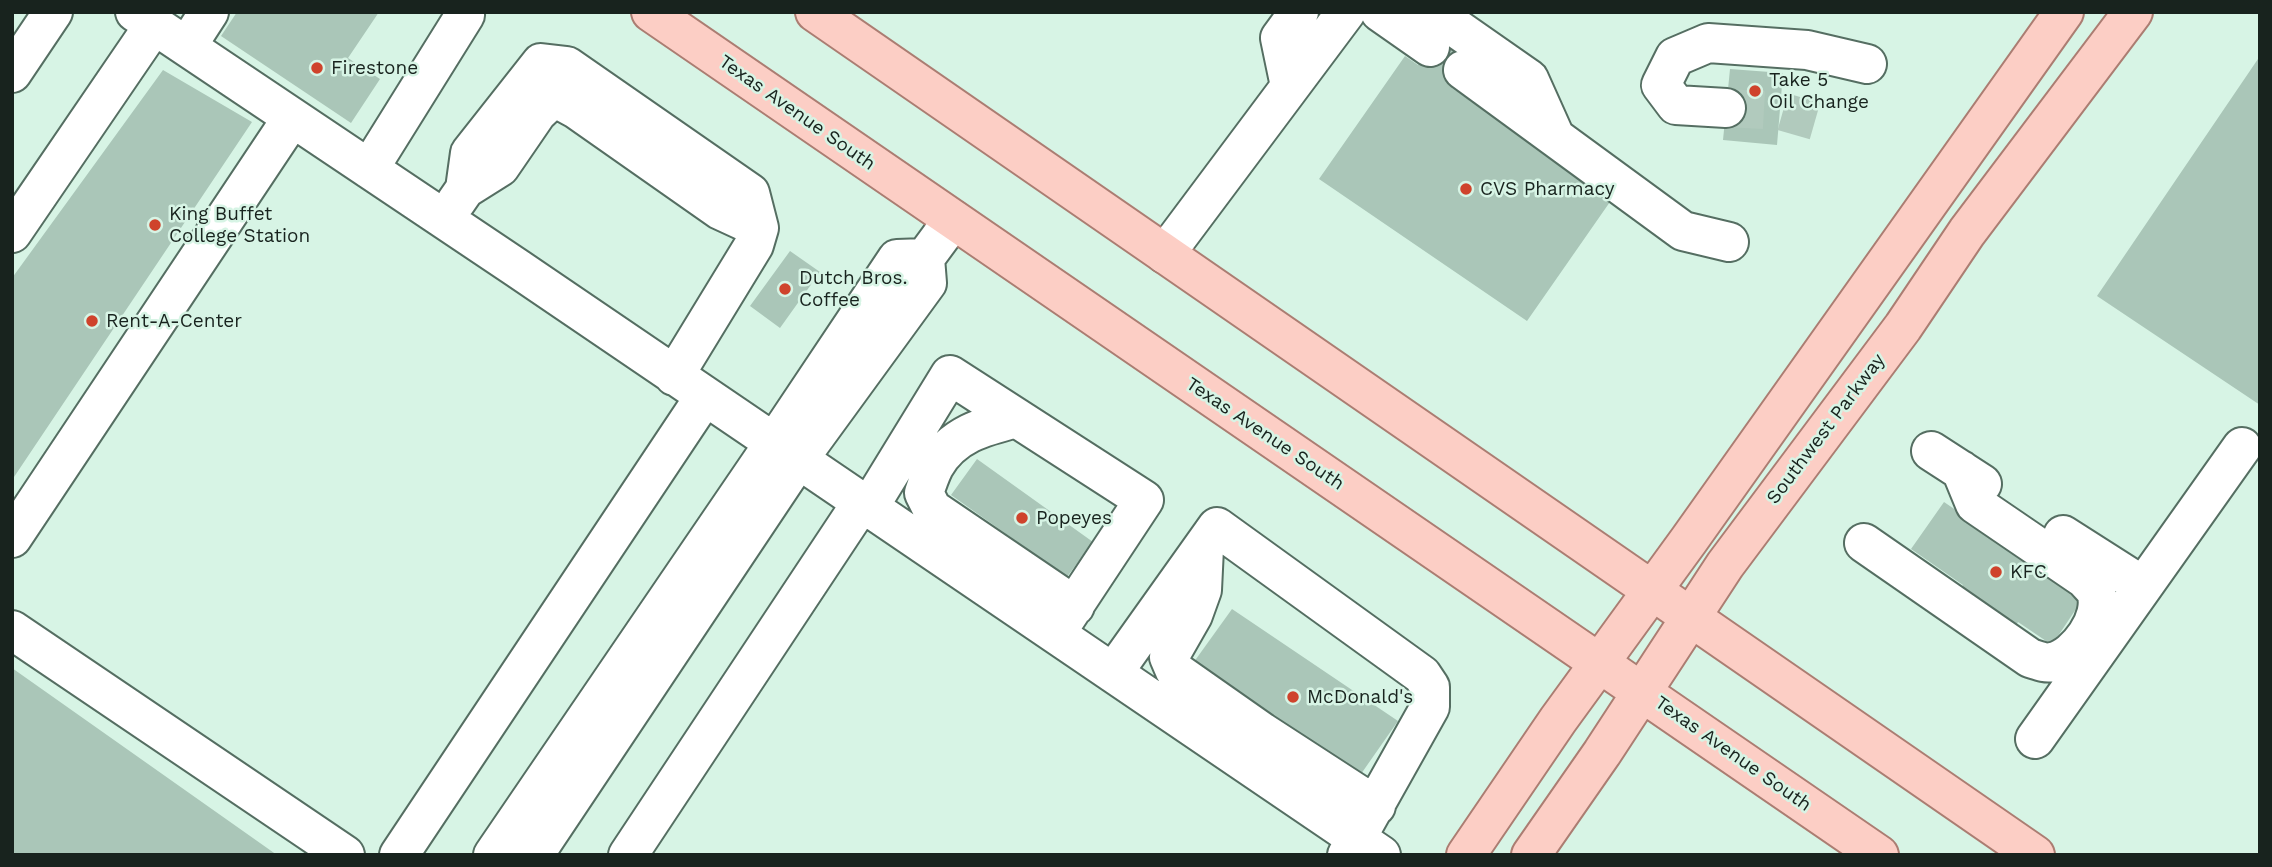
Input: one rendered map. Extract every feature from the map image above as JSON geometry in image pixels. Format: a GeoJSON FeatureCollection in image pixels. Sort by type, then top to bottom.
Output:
{"type":"FeatureCollection","features":[{"type":"Feature","properties":{"kind":"main road","name":"Texas Avenue South"},"geometry":{"type":"LineString","coordinates":[[651,12],[1879,855]]}},
{"type":"Feature","properties":{"kind":"main road"},"geometry":{"type":"LineString","coordinates":[[815,12],[2035,855]]}},
{"type":"Feature","properties":{"kind":"main road","name":"Southwest Parkway"},"geometry":{"type":"LineString","coordinates":[[1531,855],[1726,565],[1903,327],[1967,232],[2133,12]]}},
{"type":"Feature","properties":{"kind":"main road"},"geometry":{"type":"LineString","coordinates":[[2024,158],[2018,141],[2018,122],[2056,68],[2059,52],[2057,22]]}},
{"type":"Feature","properties":{"kind":"main road"},"geometry":{"type":"LineString","coordinates":[[1466,855],[2057,22]]}},
{"type":"Feature","properties":{"kind":"street"},"geometry":{"type":"LineString","coordinates":[[12,73],[54,12]]}},
{"type":"Feature","properties":{"kind":"street"},"geometry":{"type":"LineString","coordinates":[[187,46],[209,12]]}},
{"type":"Feature","properties":{"kind":"street"},"geometry":{"type":"LineString","coordinates":[[369,169],[466,15],[464,12]]}},
{"type":"Feature","properties":{"kind":"street"},"geometry":{"type":"LineString","coordinates":[[1290,86],[1280,38],[1299,12]]}},
{"type":"Feature","properties":{"kind":"street"},"geometry":{"type":"LineString","coordinates":[[1164,254],[1346,12]]}},
{"type":"Feature","properties":{"kind":"street"},"geometry":{"type":"LineString","coordinates":[[1395,15],[1529,79],[1556,139]]}},
{"type":"Feature","properties":{"kind":"street"},"geometry":{"type":"LineString","coordinates":[[12,233],[144,19],[865,505],[1065,620]]}},
{"type":"Feature","properties":{"kind":"street"},"geometry":{"type":"LineString","coordinates":[[1726,108],[1675,105],[1661,85],[1675,57],[1708,43],[1807,50],[1867,64]]}},
{"type":"Feature","properties":{"kind":"street"},"geometry":{"type":"LineString","coordinates":[[400,855],[690,386],[754,245],[759,228],[750,193],[567,66],[541,63],[470,153],[465,189],[444,220]]}},
{"type":"Feature","properties":{"kind":"street"},"geometry":{"type":"LineString","coordinates":[[1463,70],[1683,231],[1729,242]]}},
{"type":"Feature","properties":{"kind":"street"},"geometry":{"type":"LineString","coordinates":[[12,538],[292,118]]}},
{"type":"Feature","properties":{"kind":"street"},"geometry":{"type":"LineString","coordinates":[[494,855],[786,452],[927,283],[925,258],[953,220]]}},
{"type":"Feature","properties":{"kind":"street"},"geometry":{"type":"LineString","coordinates":[[628,855],[950,375],[1144,500],[1065,620]]}},
{"type":"Feature","properties":{"kind":"street"},"geometry":{"type":"LineString","coordinates":[[1017,418],[978,428],[951,446],[934,466],[924,493],[932,509],[1065,620],[1113,673],[1269,777],[1362,850],[1376,806],[1430,707],[1430,687],[1422,674],[1217,527],[1113,673]]}},
{"type":"Feature","properties":{"kind":"street"},"geometry":{"type":"LineString","coordinates":[[2035,739],[2242,447]]}},
{"type":"Feature","properties":{"kind":"street"},"geometry":{"type":"LineString","coordinates":[[534,855],[786,452]]}},
{"type":"Feature","properties":{"kind":"street"},"geometry":{"type":"LineString","coordinates":[[1864,543],[2030,658],[2050,663],[2067,656],[2084,639],[2097,617],[2096,592],[2085,579],[1975,504],[1946,460],[2143,586]]}},
{"type":"Feature","properties":{"kind":"street"},"geometry":{"type":"LineString","coordinates":[[1204,546],[1202,590],[1193,615],[1169,657],[1175,671],[1262,732],[1376,806]]}},
{"type":"Feature","properties":{"kind":"street"},"geometry":{"type":"LineString","coordinates":[[12,630],[345,855]]}},
{"type":"Feature","properties":{"kind":"building","name":"Firestone"},"geometry":{"type":"Polygon","coordinates":[[[237,12],[379,12],[348,58],[380,79],[351,123],[221,36],[237,12]]]}},
{"type":"Feature","properties":{"kind":"building","name":"CVS Pharmacy"},"geometry":{"type":"Polygon","coordinates":[[[1443,28],[1477,50],[1452,88],[1612,199],[1527,321],[1319,179],[1405,56],[1418,65],[1443,28]]]}},
{"type":"Feature","properties":{"kind":"building"},"geometry":{"type":"Polygon","coordinates":[[[2260,56],[2260,405],[2097,296],[2260,56]]]}},
{"type":"Feature","properties":{"kind":"building","name":"Take 5 Oil Change"},"geometry":{"type":"Polygon","coordinates":[[[1730,69],[1783,73],[1777,145],[1723,140],[1730,69]]]}},
{"type":"Feature","properties":{"kind":"building"},"geometry":{"type":"Polygon","coordinates":[[[163,70],[252,122],[12,480],[12,278],[163,70]]]}},
{"type":"Feature","properties":{"kind":"building","name":"Dutch Bros. Coffee"},"geometry":{"type":"Polygon","coordinates":[[[790,251],[820,272],[780,328],[750,306],[790,251]]]}},
{"type":"Feature","properties":{"kind":"building","name":"Popeyes"},"geometry":{"type":"Polygon","coordinates":[[[977,459],[1093,542],[1067,577],[951,495],[977,459]]]}},
{"type":"Feature","properties":{"kind":"building","name":"KFC"},"geometry":{"type":"Polygon","coordinates":[[[1944,502],[2084,597],[2052,645],[2018,622],[2014,629],[1959,592],[1963,585],[1911,549],[1944,502]]]}},
{"type":"Feature","properties":{"kind":"building","name":"McDonald's"},"geometry":{"type":"Polygon","coordinates":[[[1232,609],[1398,721],[1354,784],[1186,673],[1232,609]]]}},
{"type":"Feature","properties":{"kind":"building"},"geometry":{"type":"Polygon","coordinates":[[[12,668],[277,855],[12,855],[12,668]]]}},
{"type":"Feature","properties":{"kind":"tunnel"},"geometry":{"type":"LineString","coordinates":[[1726,108],[1780,111],[1815,121]]}},
{"type":"Feature","properties":{"kind":"place","name":"Firestone"},"geometry":{"type":"Point","coordinates":[317,68]}},
{"type":"Feature","properties":{"kind":"place","name":"Take 5 Oil Change"},"geometry":{"type":"Point","coordinates":[1755,91]}},
{"type":"Feature","properties":{"kind":"place","name":"CVS Pharmacy"},"geometry":{"type":"Point","coordinates":[1466,189]}},
{"type":"Feature","properties":{"kind":"place","name":"King Buffet College Station"},"geometry":{"type":"Point","coordinates":[155,225]}},
{"type":"Feature","properties":{"kind":"place","name":"Dutch Bros. Coffee"},"geometry":{"type":"Point","coordinates":[785,289]}},
{"type":"Feature","properties":{"kind":"place","name":"Rent-A-Center"},"geometry":{"type":"Point","coordinates":[92,321]}},
{"type":"Feature","properties":{"kind":"place","name":"Popeyes"},"geometry":{"type":"Point","coordinates":[1022,518]}},
{"type":"Feature","properties":{"kind":"place","name":"KFC"},"geometry":{"type":"Point","coordinates":[1996,572]}},
{"type":"Feature","properties":{"kind":"place","name":"McDonald's"},"geometry":{"type":"Point","coordinates":[1293,697]}}]}
